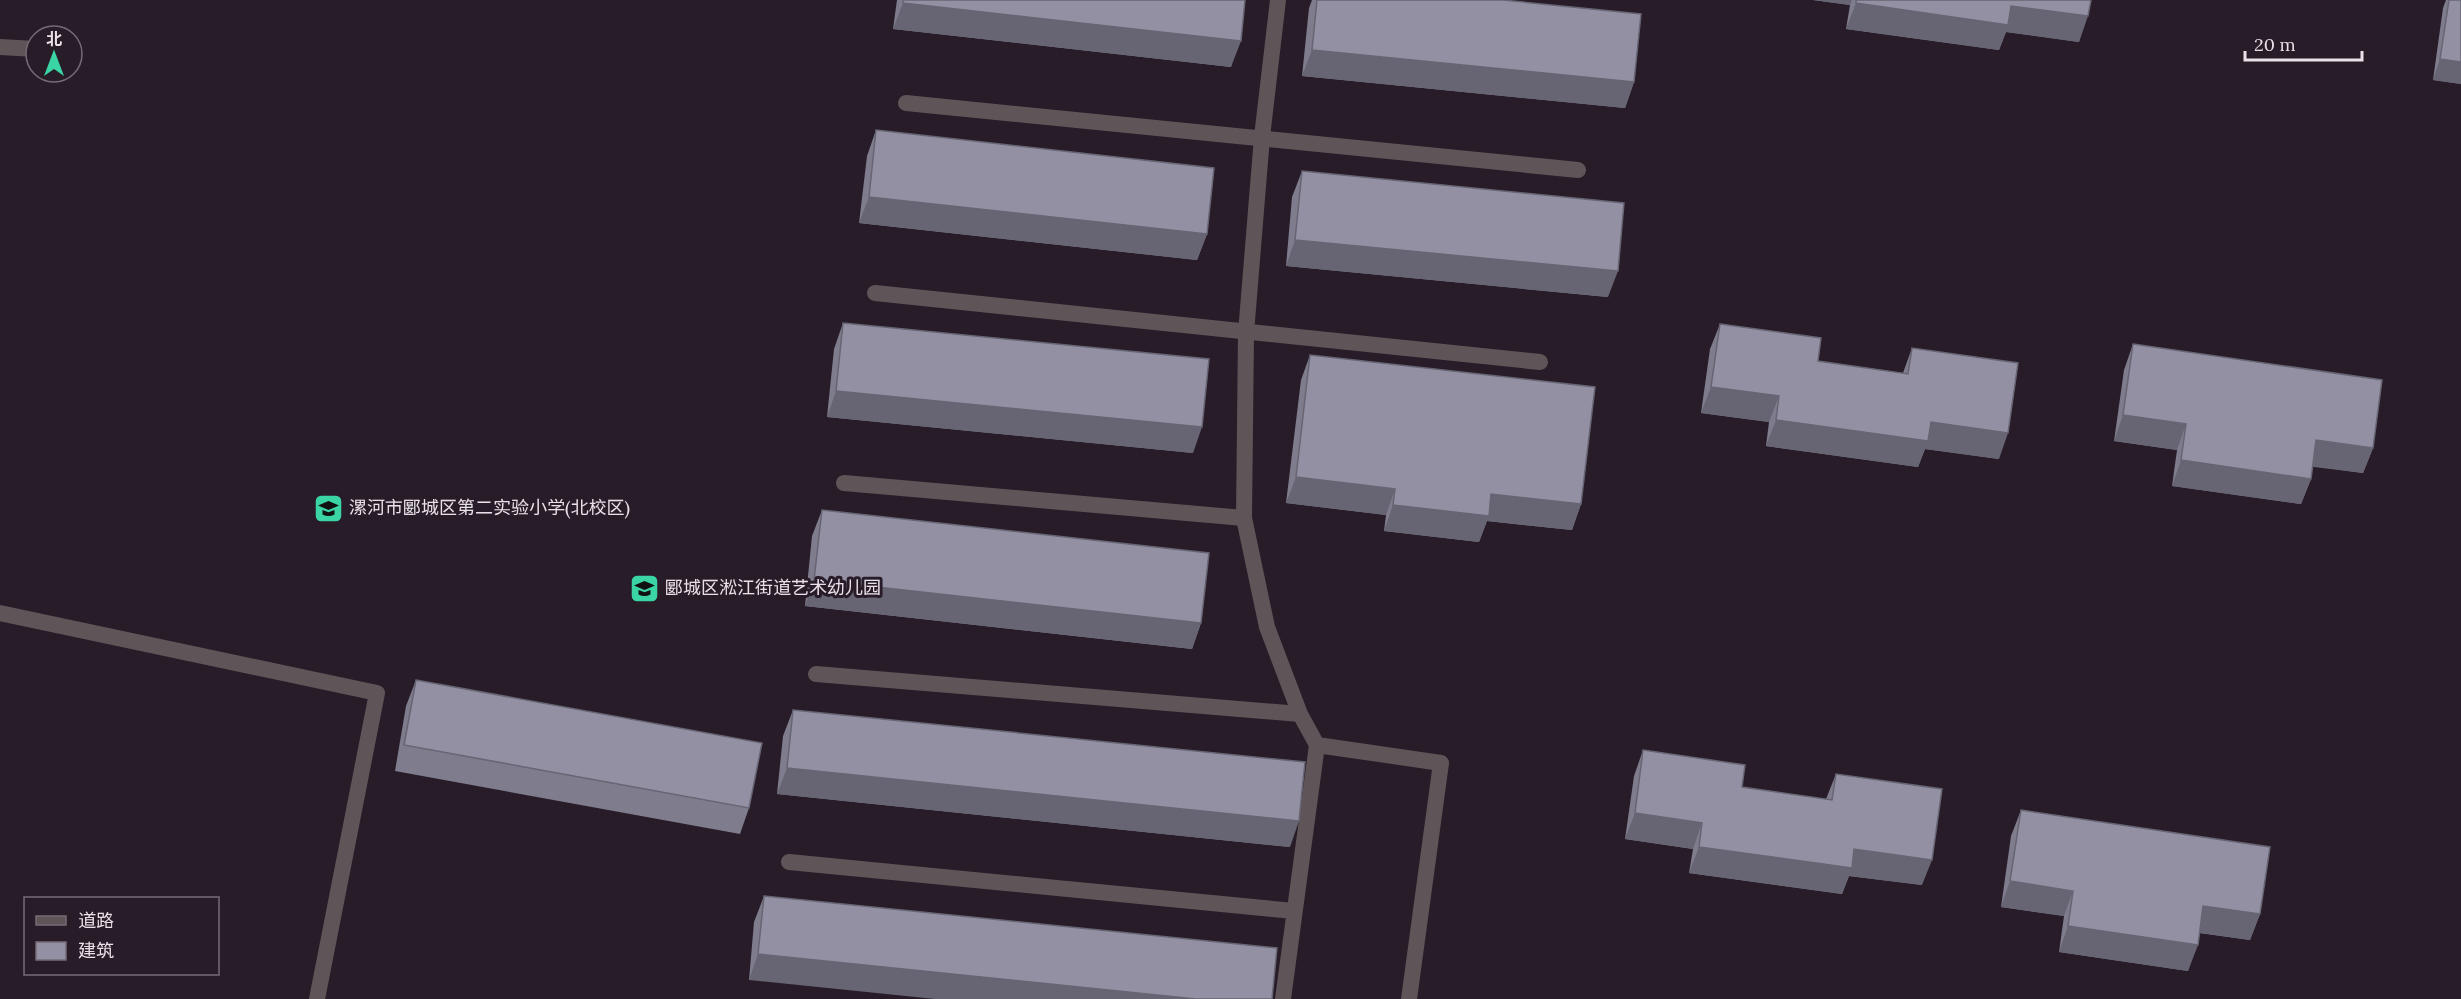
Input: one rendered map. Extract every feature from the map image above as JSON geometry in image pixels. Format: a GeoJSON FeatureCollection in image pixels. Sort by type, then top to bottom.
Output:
{"type":"FeatureCollection","features":[{"type":"Feature","properties":{"kind":"street"},"geometry":{"type":"LineString","coordinates":[[1278,0],[1262,137],[1246,333],[1244,518],[1267,627],[1300,714],[1317,745],[1283,999]]}},
{"type":"Feature","properties":{"kind":"street"},"geometry":{"type":"LineString","coordinates":[[0,46],[24,48]]}},
{"type":"Feature","properties":{"kind":"street"},"geometry":{"type":"LineString","coordinates":[[906,103],[1578,170]]}},
{"type":"Feature","properties":{"kind":"street"},"geometry":{"type":"LineString","coordinates":[[875,293],[1540,362]]}},
{"type":"Feature","properties":{"kind":"street"},"geometry":{"type":"LineString","coordinates":[[844,483],[1244,518]]}},
{"type":"Feature","properties":{"kind":"street"},"geometry":{"type":"LineString","coordinates":[[0,613],[377,693],[317,999]]}},
{"type":"Feature","properties":{"kind":"street"},"geometry":{"type":"LineString","coordinates":[[816,674],[1300,714]]}},
{"type":"Feature","properties":{"kind":"street"},"geometry":{"type":"LineString","coordinates":[[1317,745],[1441,763],[1409,999]]}},
{"type":"Feature","properties":{"kind":"street"},"geometry":{"type":"LineString","coordinates":[[789,862],[1294,911]]}},
{"type":"Feature","properties":{"kind":"building"},"geometry":{"type":"Polygon","coordinates":[[[903,0],[1245,0],[1241,41],[903,3],[903,0]]]}},
{"type":"Feature","properties":{"kind":"building"},"geometry":{"type":"Polygon","coordinates":[[[1317,0],[1503,0],[1641,14],[1634,82],[1312,50],[1317,0]]]}},
{"type":"Feature","properties":{"kind":"building"},"geometry":{"type":"Polygon","coordinates":[[[1856,0],[2091,0],[2088,16],[2011,6],[2008,25],[1856,3],[1856,0]]]}},
{"type":"Feature","properties":{"kind":"building"},"geometry":{"type":"Polygon","coordinates":[[[2449,0],[2461,0],[2461,62],[2440,59],[2449,0]]]}},
{"type":"Feature","properties":{"kind":"building"},"geometry":{"type":"Polygon","coordinates":[[[876,130],[1214,168],[1207,234],[869,197],[876,130]]]}},
{"type":"Feature","properties":{"kind":"building"},"geometry":{"type":"Polygon","coordinates":[[[1302,171],[1624,203],[1618,271],[1295,240],[1302,171]]]}},
{"type":"Feature","properties":{"kind":"building"},"geometry":{"type":"Polygon","coordinates":[[[843,323],[1209,359],[1202,427],[836,391],[843,323]]]}},
{"type":"Feature","properties":{"kind":"building"},"geometry":{"type":"Polygon","coordinates":[[[1720,324],[1821,338],[1818,361],[1908,374],[1912,348],[2018,363],[2008,433],[1931,422],[1928,441],[1776,420],[1779,396],[1711,387],[1720,324]]]}},
{"type":"Feature","properties":{"kind":"building"},"geometry":{"type":"Polygon","coordinates":[[[2133,344],[2382,380],[2373,448],[2316,440],[2311,479],[2181,460],[2186,424],[2123,415],[2133,344]]]}},
{"type":"Feature","properties":{"kind":"building"},"geometry":{"type":"Polygon","coordinates":[[[1310,355],[1595,387],[1581,504],[1491,494],[1489,516],[1393,505],[1395,489],[1296,477],[1310,355]]]}},
{"type":"Feature","properties":{"kind":"building"},"geometry":{"type":"Polygon","coordinates":[[[822,510],[1209,553],[1201,623],[814,580],[822,510]]]}},
{"type":"Feature","properties":{"kind":"building"},"geometry":{"type":"Polygon","coordinates":[[[416,680],[762,743],[749,808],[404,745],[416,680]]]}},
{"type":"Feature","properties":{"kind":"building"},"geometry":{"type":"Polygon","coordinates":[[[793,710],[1305,762],[1299,821],[787,768],[793,710]]]}},
{"type":"Feature","properties":{"kind":"building"},"geometry":{"type":"Polygon","coordinates":[[[1643,750],[1745,765],[1742,787],[1832,800],[1836,774],[1942,789],[1932,860],[1854,849],[1852,868],[1699,847],[1702,823],[1635,813],[1643,750]]]}},
{"type":"Feature","properties":{"kind":"building"},"geometry":{"type":"Polygon","coordinates":[[[2021,810],[2270,847],[2260,914],[2203,906],[2198,945],[2068,926],[2073,891],[2010,881],[2021,810]]]}},
{"type":"Feature","properties":{"kind":"building"},"geometry":{"type":"Polygon","coordinates":[[[764,896],[1277,948],[1272,999],[1196,999],[758,954],[764,896]]]}},
{"type":"Feature","properties":{"kind":"place","name":"漯河市郾城区第二实验小学(北校区)"},"geometry":{"type":"Point","coordinates":[328,508]}},
{"type":"Feature","properties":{"kind":"place","name":"郾城区淞江街道艺术幼儿园"},"geometry":{"type":"Point","coordinates":[644,588]}}]}
